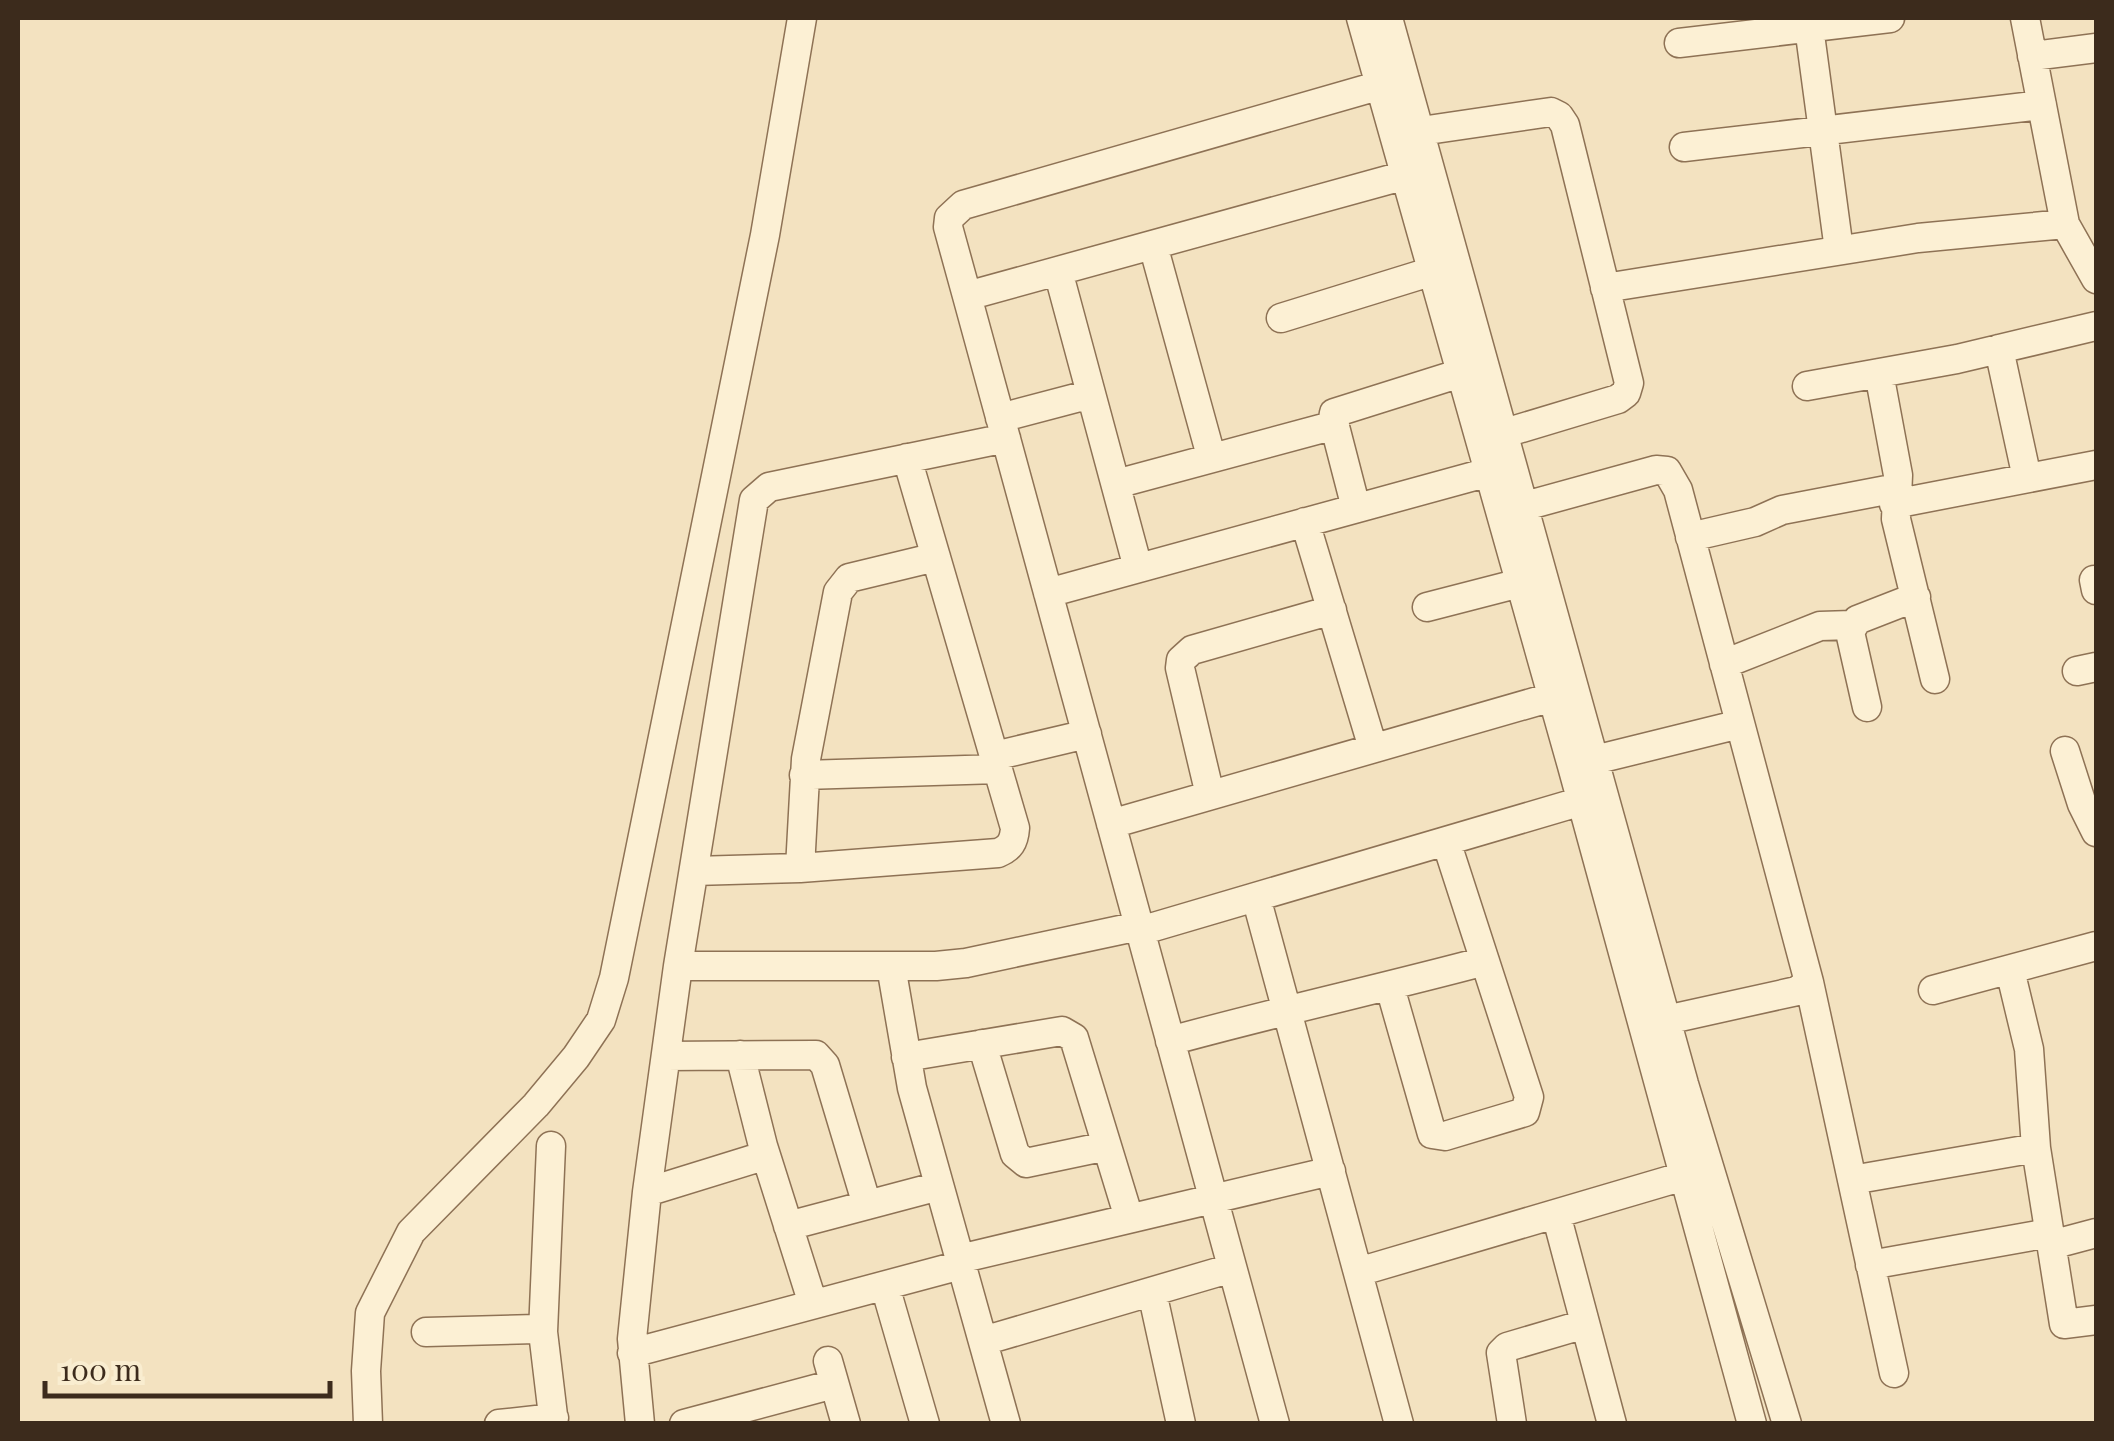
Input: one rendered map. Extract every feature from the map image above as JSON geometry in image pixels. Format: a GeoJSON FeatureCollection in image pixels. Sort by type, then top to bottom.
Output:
{"type":"FeatureCollection","features":[{"type":"Feature","properties":{"kind":"street"},"geometry":{"type":"LineString","coordinates":[[368,1424],[370,1313],[386,1277],[411,1232],[536,1105],[576,1057],[601,1020],[614,978],[765,236],[802,18]]}},
{"type":"Feature","properties":{"kind":"street"},"geometry":{"type":"LineString","coordinates":[[1361,18],[1552,697],[1583,762]]}},
{"type":"Feature","properties":{"kind":"street"},"geometry":{"type":"LineString","coordinates":[[1388,18],[1525,506],[1684,1176],[1752,1424]]}},
{"type":"Feature","properties":{"kind":"street"},"geometry":{"type":"LineString","coordinates":[[1680,43],[1802,24],[1890,18]]}},
{"type":"Feature","properties":{"kind":"street"},"geometry":{"type":"LineString","coordinates":[[2025,18],[2066,224],[2096,279]]}},
{"type":"Feature","properties":{"kind":"street"},"geometry":{"type":"LineString","coordinates":[[1802,24],[1839,250]]}},
{"type":"Feature","properties":{"kind":"street"},"geometry":{"type":"LineString","coordinates":[[2032,56],[2096,48]]}},
{"type":"Feature","properties":{"kind":"street"},"geometry":{"type":"LineString","coordinates":[[1275,1424],[948,227],[949,218],[964,205],[1380,84]]}},
{"type":"Feature","properties":{"kind":"street"},"geometry":{"type":"LineString","coordinates":[[1684,147],[2042,104]]}},
{"type":"Feature","properties":{"kind":"street"},"geometry":{"type":"LineString","coordinates":[[1421,131],[1551,112],[1560,116],[1565,125],[1628,383],[1626,393],[1618,399],[1504,432]]}},
{"type":"Feature","properties":{"kind":"street"},"geometry":{"type":"LineString","coordinates":[[967,296],[1406,176]]}},
{"type":"Feature","properties":{"kind":"street"},"geometry":{"type":"LineString","coordinates":[[1605,288],[1918,238],[2066,224]]}},
{"type":"Feature","properties":{"kind":"street"},"geometry":{"type":"LineString","coordinates":[[1153,245],[1211,456]]}},
{"type":"Feature","properties":{"kind":"street"},"geometry":{"type":"LineString","coordinates":[[1058,271],[1138,568]]}},
{"type":"Feature","properties":{"kind":"street"},"geometry":{"type":"LineString","coordinates":[[1281,318],[1433,271]]}},
{"type":"Feature","properties":{"kind":"street"},"geometry":{"type":"LineString","coordinates":[[1807,386],[2096,326]]}},
{"type":"Feature","properties":{"kind":"street"},"geometry":{"type":"LineString","coordinates":[[1999,349],[2027,478]]}},
{"type":"Feature","properties":{"kind":"street"},"geometry":{"type":"LineString","coordinates":[[1356,508],[1334,414],[1462,373]]}},
{"type":"Feature","properties":{"kind":"street"},"geometry":{"type":"LineString","coordinates":[[1879,373],[1898,475],[1896,496],[1936,679]]}},
{"type":"Feature","properties":{"kind":"street"},"geometry":{"type":"LineString","coordinates":[[640,1424],[632,1353],[647,1192],[678,966],[754,500],[769,487],[907,458],[1003,428],[1091,394]]}},
{"type":"Feature","properties":{"kind":"street"},"geometry":{"type":"LineString","coordinates":[[1116,484],[1334,425]]}},
{"type":"Feature","properties":{"kind":"street"},"geometry":{"type":"LineString","coordinates":[[694,871],[800,868],[998,853],[1008,849],[1014,838],[1015,828],[907,458]]}},
{"type":"Feature","properties":{"kind":"street"},"geometry":{"type":"LineString","coordinates":[[1690,537],[1755,522],[1782,510],[2027,478],[2096,465]]}},
{"type":"Feature","properties":{"kind":"street"},"geometry":{"type":"LineString","coordinates":[[1525,506],[1656,470],[1667,471],[1678,490],[1809,982],[1894,1373]]}},
{"type":"Feature","properties":{"kind":"street"},"geometry":{"type":"LineString","coordinates":[[1048,593],[1489,472]]}},
{"type":"Feature","properties":{"kind":"street"},"geometry":{"type":"LineString","coordinates":[[1305,522],[1373,748]]}},
{"type":"Feature","properties":{"kind":"street"},"geometry":{"type":"LineString","coordinates":[[800,868],[804,775],[842,584],[857,576],[936,557]]}},
{"type":"Feature","properties":{"kind":"street"},"geometry":{"type":"LineString","coordinates":[[1427,608],[1520,583]]}},
{"type":"Feature","properties":{"kind":"street"},"geometry":{"type":"LineString","coordinates":[[1867,706],[1850,632],[1852,626],[1857,620],[1916,598]]}},
{"type":"Feature","properties":{"kind":"street"},"geometry":{"type":"LineString","coordinates":[[1210,795],[1181,660],[1192,650],[1332,610]]}},
{"type":"Feature","properties":{"kind":"street"},"geometry":{"type":"LineString","coordinates":[[1724,664],[1820,626],[1852,626]]}},
{"type":"Feature","properties":{"kind":"street"},"geometry":{"type":"LineString","coordinates":[[1111,824],[1552,697]]}},
{"type":"Feature","properties":{"kind":"street"},"geometry":{"type":"LineString","coordinates":[[1583,762],[1740,724]]}},
{"type":"Feature","properties":{"kind":"street"},"geometry":{"type":"LineString","coordinates":[[804,775],[996,762],[1087,734]]}},
{"type":"Feature","properties":{"kind":"street"},"geometry":{"type":"LineString","coordinates":[[2065,751],[2082,804],[2096,832]]}},
{"type":"Feature","properties":{"kind":"street"},"geometry":{"type":"LineString","coordinates":[[678,966],[966,963],[1140,928],[1593,798]]}},
{"type":"Feature","properties":{"kind":"street"},"geometry":{"type":"LineString","coordinates":[[1593,798],[1666,1020],[1786,1424]]}},
{"type":"Feature","properties":{"kind":"street"},"geometry":{"type":"LineString","coordinates":[[1390,987],[1432,1134],[1445,1136],[1524,1112],[1530,1097],[1446,842]]}},
{"type":"Feature","properties":{"kind":"street"},"geometry":{"type":"LineString","coordinates":[[1256,897],[1399,1424]]}},
{"type":"Feature","properties":{"kind":"street"},"geometry":{"type":"LineString","coordinates":[[1933,990],[2096,946]]}},
{"type":"Feature","properties":{"kind":"street"},"geometry":{"type":"LineString","coordinates":[[1170,1041],[1485,961]]}},
{"type":"Feature","properties":{"kind":"street"},"geometry":{"type":"LineString","coordinates":[[892,966],[906,1058],[1006,1424]]}},
{"type":"Feature","properties":{"kind":"street"},"geometry":{"type":"LineString","coordinates":[[2010,970],[2029,1049],[2036,1148],[2064,1324],[2096,1320]]}},
{"type":"Feature","properties":{"kind":"street"},"geometry":{"type":"LineString","coordinates":[[1666,1020],[1797,992],[1809,982]]}},
{"type":"Feature","properties":{"kind":"street"},"geometry":{"type":"LineString","coordinates":[[906,1058],[1062,1031],[1069,1033],[1074,1038],[1129,1218]]}},
{"type":"Feature","properties":{"kind":"street"},"geometry":{"type":"LineString","coordinates":[[982,1044],[1014,1154],[1020,1161],[1107,1146]]}},
{"type":"Feature","properties":{"kind":"street"},"geometry":{"type":"LineString","coordinates":[[666,1056],[810,1054],[821,1058],[867,1205]]}},
{"type":"Feature","properties":{"kind":"street"},"geometry":{"type":"LineString","coordinates":[[740,1055],[763,1146],[813,1304]]}},
{"type":"Feature","properties":{"kind":"street"},"geometry":{"type":"LineString","coordinates":[[499,1424],[554,1421],[543,1332],[551,1146]]}},
{"type":"Feature","properties":{"kind":"street"},"geometry":{"type":"LineString","coordinates":[[647,1192],[756,1160],[763,1146]]}},
{"type":"Feature","properties":{"kind":"street"},"geometry":{"type":"LineString","coordinates":[[1852,1180],[2036,1148]]}},
{"type":"Feature","properties":{"kind":"street"},"geometry":{"type":"LineString","coordinates":[[632,1353],[885,1286],[960,1262],[1331,1171]]}},
{"type":"Feature","properties":{"kind":"street"},"geometry":{"type":"LineString","coordinates":[[1358,1272],[1684,1176]]}},
{"type":"Feature","properties":{"kind":"street"},"geometry":{"type":"LineString","coordinates":[[788,1226],[939,1186]]}},
{"type":"Feature","properties":{"kind":"street"},"geometry":{"type":"LineString","coordinates":[[1556,1214],[1612,1424]]}},
{"type":"Feature","properties":{"kind":"street"},"geometry":{"type":"LineString","coordinates":[[1870,1265],[2096,1233]]}},
{"type":"Feature","properties":{"kind":"street"},"geometry":{"type":"LineString","coordinates":[[983,1341],[1232,1268]]}},
{"type":"Feature","properties":{"kind":"street"},"geometry":{"type":"LineString","coordinates":[[885,1286],[925,1424]]}},
{"type":"Feature","properties":{"kind":"street"},"geometry":{"type":"LineString","coordinates":[[1152,1292],[1181,1424]]}},
{"type":"Feature","properties":{"kind":"street"},"geometry":{"type":"LineString","coordinates":[[1512,1424],[1501,1353],[1506,1348],[1586,1324]]}},
{"type":"Feature","properties":{"kind":"street"},"geometry":{"type":"LineString","coordinates":[[426,1332],[536,1328],[543,1332]]}},
{"type":"Feature","properties":{"kind":"street"},"geometry":{"type":"LineString","coordinates":[[684,1424],[765,1413],[831,1372],[846,1424]]}}]}
